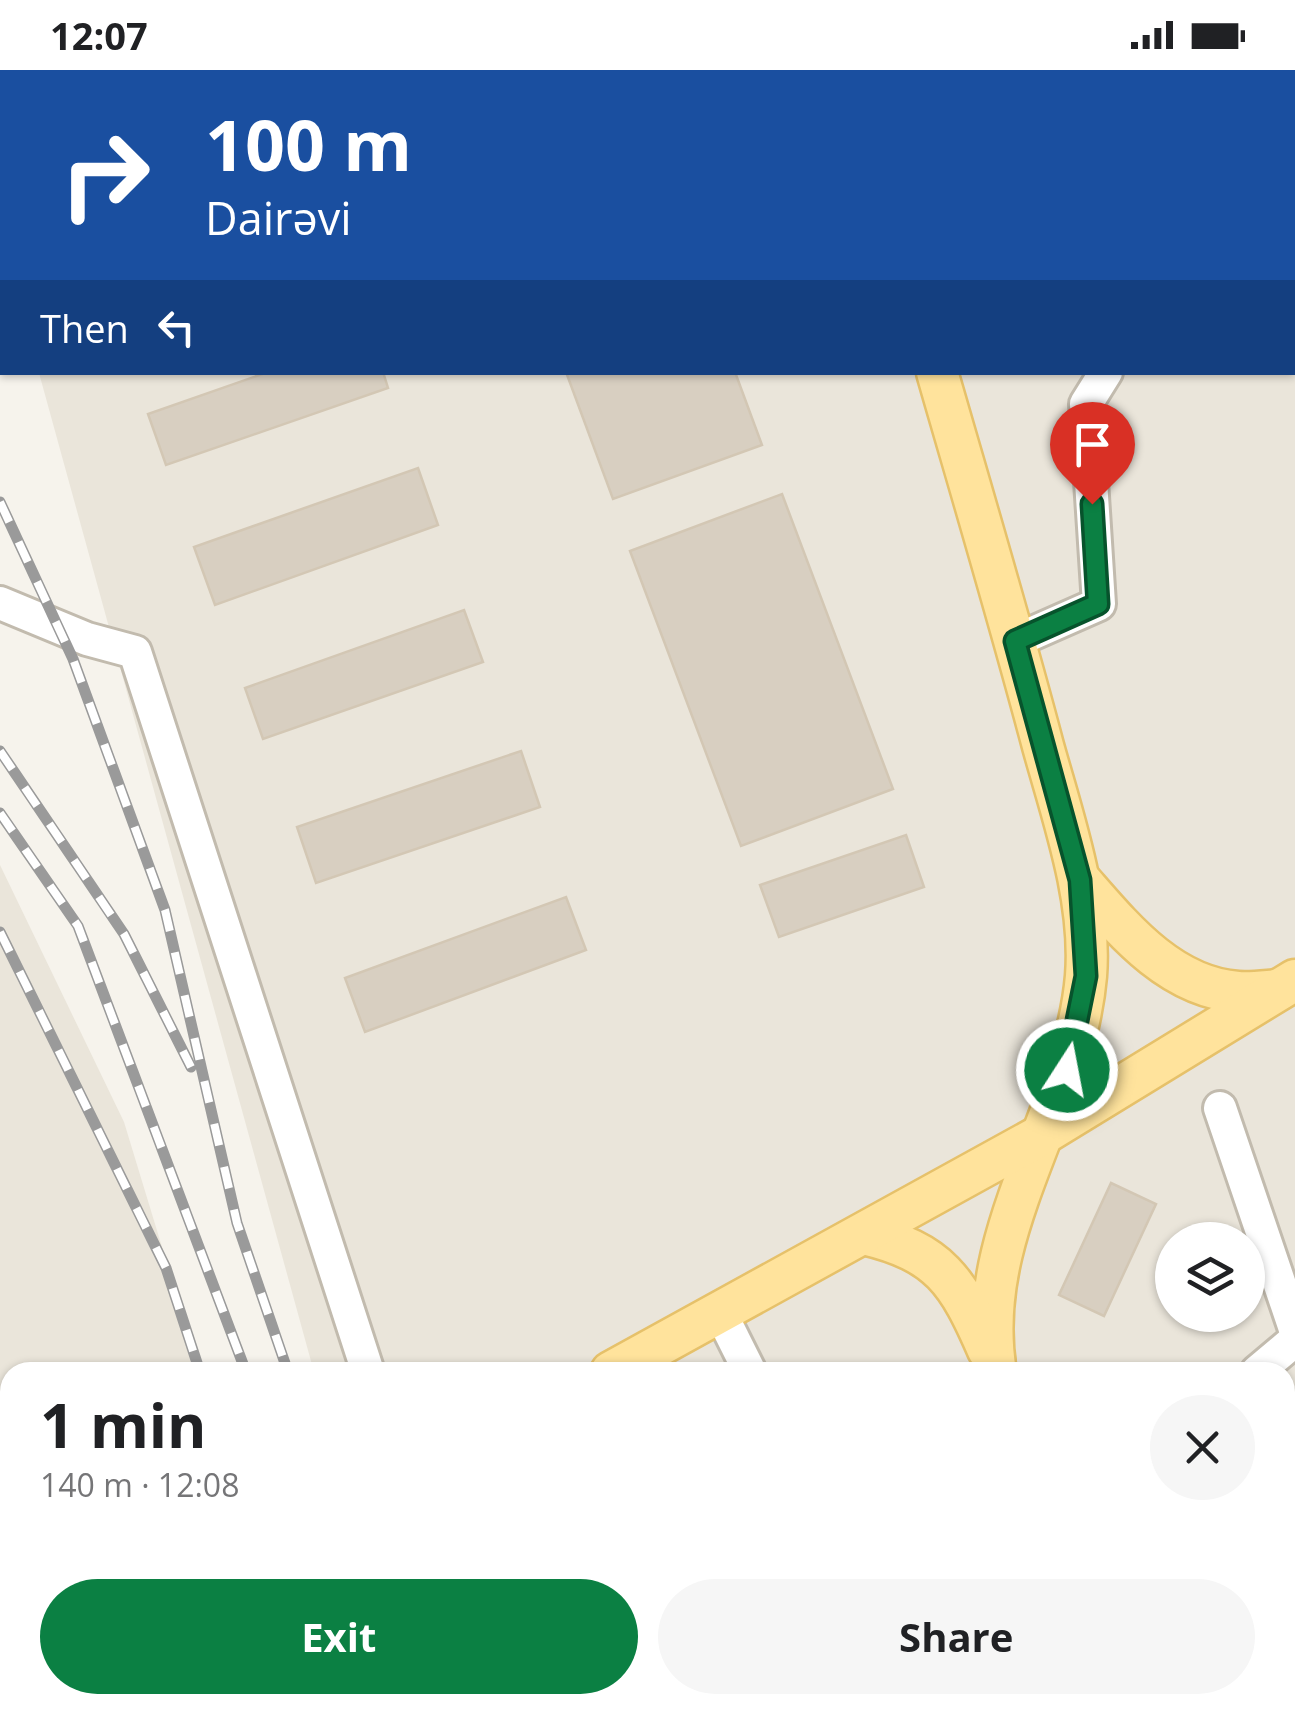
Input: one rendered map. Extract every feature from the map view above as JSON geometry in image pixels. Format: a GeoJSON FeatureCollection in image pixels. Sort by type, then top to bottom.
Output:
{"type":"FeatureCollection","features":[{"type":"Feature","properties":{"kind":"main road"},"geometry":{"type":"LineString","coordinates":[[938,375],[1080,880],[1086,976],[1067,1070],[1009,1221],[993,1285],[995,1362]]}},
{"type":"Feature","properties":{"kind":"main road"},"geometry":{"type":"LineString","coordinates":[[1080,880],[1143,948],[1174,970],[1210,986],[1238,992],[1287,985]]}},
{"type":"Feature","properties":{"kind":"main road"},"geometry":{"type":"LineString","coordinates":[[630,1362],[1045,1133],[1287,985]]}},
{"type":"Feature","properties":{"kind":"main road"},"geometry":{"type":"LineString","coordinates":[[864,1234],[899,1242],[928,1257],[968,1303],[993,1362]]}},
{"type":"Feature","properties":{"kind":"street"},"geometry":{"type":"LineString","coordinates":[[1015,641],[1098,604],[1086,404],[1104,375]]}},
{"type":"Feature","properties":{"kind":"street"},"geometry":{"type":"LineString","coordinates":[[0,603],[86,639],[135,652],[365,1362]]}},
{"type":"Feature","properties":{"kind":"street"},"geometry":{"type":"LineString","coordinates":[[1220,1108],[1295,1329]]}},
{"type":"Feature","properties":{"kind":"street"},"geometry":{"type":"LineString","coordinates":[[721,1314],[745,1362]]}},
{"type":"Feature","properties":{"kind":"street"},"geometry":{"type":"LineString","coordinates":[[1269,1362],[1295,1340]]}},
{"type":"Feature","properties":{"kind":"shaded area"},"geometry":{"type":"Polygon","coordinates":[[[40,375],[1295,375],[1295,1362],[311,1362],[40,375]]]}},
{"type":"Feature","properties":{"kind":"shaded area"},"geometry":{"type":"Polygon","coordinates":[[[0,865],[124,1122],[197,1362],[0,1362],[0,865]]]}},
{"type":"Feature","properties":{"kind":"building"},"geometry":{"type":"Polygon","coordinates":[[[259,375],[384,375],[388,388],[166,465],[148,414],[259,375]]]}},
{"type":"Feature","properties":{"kind":"building"},"geometry":{"type":"Polygon","coordinates":[[[567,375],[736,375],[762,445],[613,499],[567,375]]]}},
{"type":"Feature","properties":{"kind":"building"},"geometry":{"type":"Polygon","coordinates":[[[418,468],[438,525],[215,605],[194,547],[418,468]]]}},
{"type":"Feature","properties":{"kind":"building"},"geometry":{"type":"Polygon","coordinates":[[[782,494],[893,789],[741,846],[630,551],[782,494]]]}},
{"type":"Feature","properties":{"kind":"building"},"geometry":{"type":"Polygon","coordinates":[[[464,610],[483,662],[263,739],[245,688],[464,610]]]}},
{"type":"Feature","properties":{"kind":"building"},"geometry":{"type":"Polygon","coordinates":[[[521,751],[540,807],[316,883],[297,827],[521,751]]]}},
{"type":"Feature","properties":{"kind":"building"},"geometry":{"type":"Polygon","coordinates":[[[906,835],[924,887],[779,937],[760,885],[906,835]]]}},
{"type":"Feature","properties":{"kind":"building"},"geometry":{"type":"Polygon","coordinates":[[[566,897],[586,950],[365,1032],[345,978],[566,897]]]}},
{"type":"Feature","properties":{"kind":"building"},"geometry":{"type":"Polygon","coordinates":[[[1111,1183],[1156,1204],[1104,1316],[1059,1295],[1111,1183]]]}},
{"type":"Feature","properties":{"kind":"railway"},"geometry":{"type":"LineString","coordinates":[[0,502],[73,659],[165,910],[237,1223],[285,1362]]}},
{"type":"Feature","properties":{"kind":"railway"},"geometry":{"type":"LineString","coordinates":[[0,751],[124,934],[191,1067]]}},
{"type":"Feature","properties":{"kind":"railway"},"geometry":{"type":"LineString","coordinates":[[0,813],[78,926],[242,1362]]}},
{"type":"Feature","properties":{"kind":"railway"},"geometry":{"type":"LineString","coordinates":[[0,932],[166,1268],[197,1362]]}},
{"type":"Feature","properties":{"kind":"route"},"geometry":{"type":"LineString","coordinates":[[1067,1070],[1086,976],[1080,880],[1015,641],[1098,604],[1092,504]]}}]}
